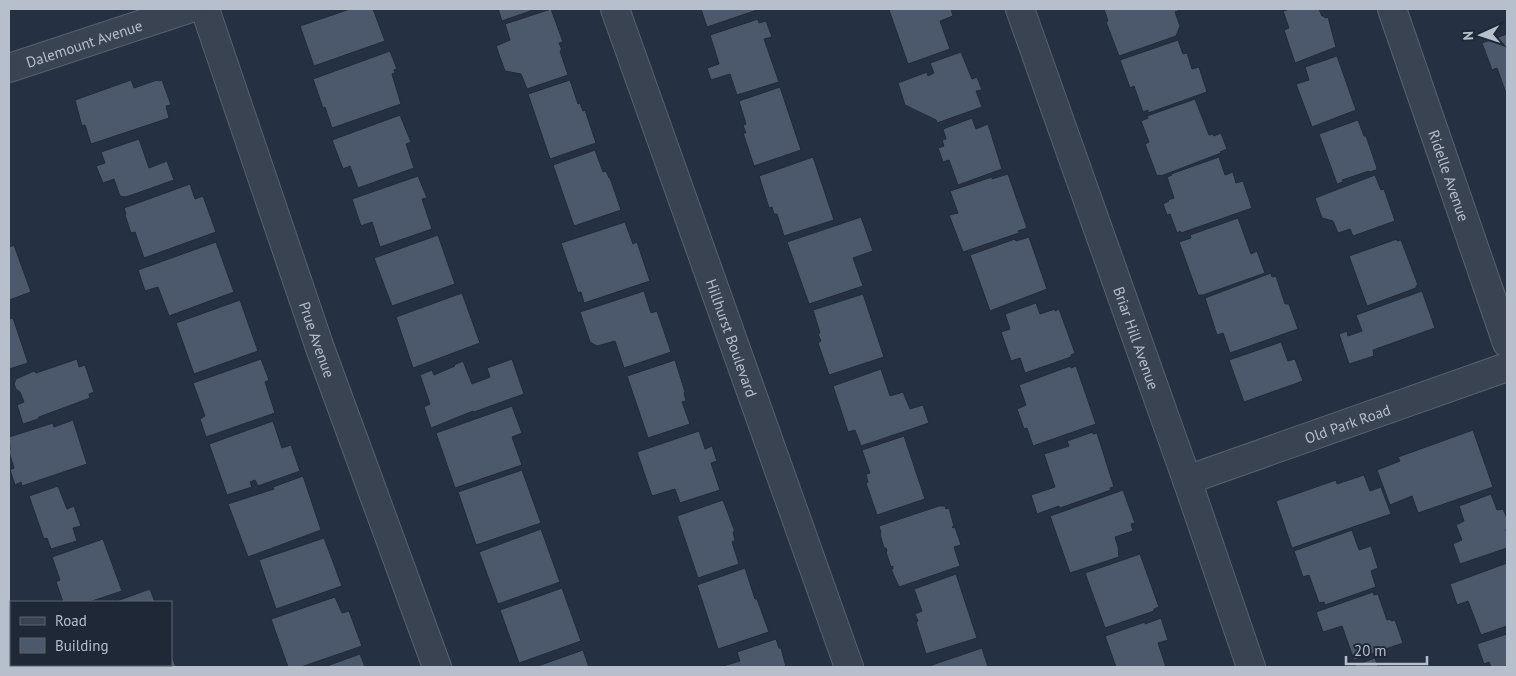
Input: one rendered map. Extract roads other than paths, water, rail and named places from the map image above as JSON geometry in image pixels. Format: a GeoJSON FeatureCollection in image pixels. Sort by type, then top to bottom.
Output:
{"type":"FeatureCollection","features":[{"type":"Feature","properties":{"kind":"street","name":"Dalemount Avenue"},"geometry":{"type":"LineString","coordinates":[[9,68],[188,9]]}},
{"type":"Feature","properties":{"kind":"street","name":"Prue Avenue"},"geometry":{"type":"LineString","coordinates":[[205,9],[320,348],[438,667]]}},
{"type":"Feature","properties":{"kind":"street","name":"Hillhurst Boulevard"},"geometry":{"type":"LineString","coordinates":[[614,9],[849,667]]}},
{"type":"Feature","properties":{"kind":"street","name":"Briar Hill Avenue"},"geometry":{"type":"LineString","coordinates":[[1020,9],[1187,480],[1251,667]]}},
{"type":"Feature","properties":{"kind":"street","name":"Ridelle Avenue"},"geometry":{"type":"LineString","coordinates":[[1392,9],[1507,343]]}},
{"type":"Feature","properties":{"kind":"street","name":"Old Park Road"},"geometry":{"type":"LineString","coordinates":[[1187,480],[1507,367]]}}]}
